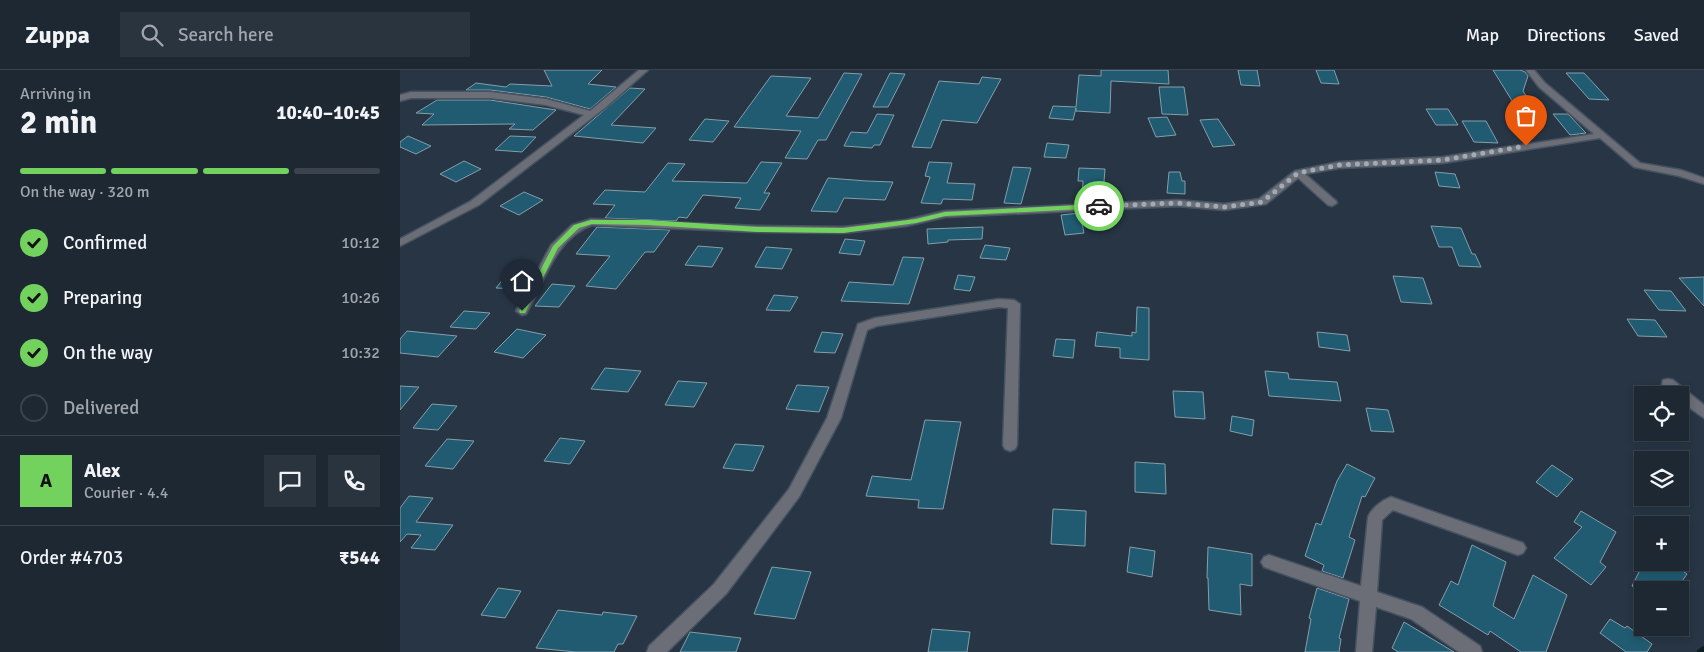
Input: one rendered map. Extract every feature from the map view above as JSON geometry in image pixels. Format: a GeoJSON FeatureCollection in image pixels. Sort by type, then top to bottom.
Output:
{"type":"FeatureCollection","features":[{"type":"Feature","properties":{"kind":"street"},"geometry":{"type":"LineString","coordinates":[[400,243],[475,203],[591,114],[644,70]]}},
{"type":"Feature","properties":{"kind":"street"},"geometry":{"type":"LineString","coordinates":[[1530,70],[1542,85],[1637,164],[1681,173],[1704,181]]}},
{"type":"Feature","properties":{"kind":"street"},"geometry":{"type":"LineString","coordinates":[[400,98],[411,95],[490,95],[546,102],[591,114]]}},
{"type":"Feature","properties":{"kind":"street"},"geometry":{"type":"LineString","coordinates":[[522,311],[555,247],[576,227],[591,222],[648,222],[758,229],[843,230],[911,222],[945,214],[1178,203],[1224,207],[1262,202],[1298,173],[1339,165],[1443,160],[1602,135]]}},
{"type":"Feature","properties":{"kind":"street"},"geometry":{"type":"LineString","coordinates":[[1298,173],[1332,203]]}},
{"type":"Feature","properties":{"kind":"street"},"geometry":{"type":"LineString","coordinates":[[655,652],[720,589],[794,493],[834,418],[862,327],[885,320],[999,303],[1014,304],[1010,446]]}},
{"type":"Feature","properties":{"kind":"street"},"geometry":{"type":"LineString","coordinates":[[1668,384],[1704,413]]}},
{"type":"Feature","properties":{"kind":"street"},"geometry":{"type":"LineString","coordinates":[[1364,652],[1375,517],[1390,503],[1518,548]]}},
{"type":"Feature","properties":{"kind":"street"},"geometry":{"type":"LineString","coordinates":[[1268,562],[1416,613],[1474,652]]}},
{"type":"Feature","properties":{"kind":"building"},"geometry":{"type":"Polygon","coordinates":[[[544,70],[602,70],[588,84],[616,87],[590,109],[546,97],[490,90],[466,90],[476,83],[506,87],[510,84],[552,86],[544,70]]]}},
{"type":"Feature","properties":{"kind":"building"},"geometry":{"type":"Polygon","coordinates":[[[1101,70],[1168,70],[1169,84],[1111,81],[1110,113],[1076,111],[1076,108],[1073,120],[1049,118],[1053,106],[1076,107],[1079,75],[1101,76],[1101,70]]]}},
{"type":"Feature","properties":{"kind":"building"},"geometry":{"type":"Polygon","coordinates":[[[1238,70],[1257,70],[1260,86],[1241,85],[1238,70]]]}},
{"type":"Feature","properties":{"kind":"building"},"geometry":{"type":"Polygon","coordinates":[[[1316,70],[1334,70],[1339,84],[1321,83],[1316,70]]]}},
{"type":"Feature","properties":{"kind":"building"},"geometry":{"type":"Polygon","coordinates":[[[1493,70],[1520,70],[1525,72],[1528,76],[1523,91],[1532,105],[1514,104],[1493,70]]]}},
{"type":"Feature","properties":{"kind":"building"},"geometry":{"type":"Polygon","coordinates":[[[844,73],[862,74],[826,140],[818,140],[807,159],[785,158],[801,131],[734,127],[771,76],[811,78],[786,116],[818,118],[844,73]]]}},
{"type":"Feature","properties":{"kind":"building"},"geometry":{"type":"Polygon","coordinates":[[[890,73],[905,74],[888,107],[873,107],[890,73]]]}},
{"type":"Feature","properties":{"kind":"building"},"geometry":{"type":"Polygon","coordinates":[[[1566,73],[1584,73],[1609,100],[1589,99],[1566,73]]]}},
{"type":"Feature","properties":{"kind":"building"},"geometry":{"type":"Polygon","coordinates":[[[982,77],[1001,79],[977,123],[942,120],[931,148],[912,147],[939,81],[979,84],[982,77]]]}},
{"type":"Feature","properties":{"kind":"building"},"geometry":{"type":"Polygon","coordinates":[[[1159,87],[1184,87],[1188,115],[1162,114],[1159,87]]]}},
{"type":"Feature","properties":{"kind":"building"},"geometry":{"type":"Polygon","coordinates":[[[630,88],[645,89],[611,125],[656,128],[643,143],[574,136],[630,88]]]}},
{"type":"Feature","properties":{"kind":"building"},"geometry":{"type":"Polygon","coordinates":[[[437,100],[490,100],[556,110],[533,130],[509,129],[515,124],[422,125],[434,114],[416,113],[437,100]]]}},
{"type":"Feature","properties":{"kind":"building"},"geometry":{"type":"Polygon","coordinates":[[[1426,109],[1448,109],[1458,125],[1436,125],[1426,109]]]}},
{"type":"Feature","properties":{"kind":"building"},"geometry":{"type":"Polygon","coordinates":[[[877,114],[894,115],[880,145],[874,145],[872,148],[844,146],[851,132],[867,133],[877,114]]]}},
{"type":"Feature","properties":{"kind":"building"},"geometry":{"type":"Polygon","coordinates":[[[1553,114],[1568,114],[1586,133],[1570,135],[1553,114]]]}},
{"type":"Feature","properties":{"kind":"building"},"geometry":{"type":"Polygon","coordinates":[[[1167,117],[1176,135],[1156,137],[1148,118],[1167,117]]]}},
{"type":"Feature","properties":{"kind":"building"},"geometry":{"type":"Polygon","coordinates":[[[705,119],[729,121],[713,142],[689,140],[705,119]]]}},
{"type":"Feature","properties":{"kind":"building"},"geometry":{"type":"Polygon","coordinates":[[[1218,119],[1235,145],[1213,147],[1200,120],[1218,119]]]}},
{"type":"Feature","properties":{"kind":"building"},"geometry":{"type":"Polygon","coordinates":[[[1462,121],[1486,121],[1498,143],[1474,142],[1462,121]]]}},
{"type":"Feature","properties":{"kind":"building"},"geometry":{"type":"Polygon","coordinates":[[[408,136],[431,146],[416,154],[400,147],[400,142],[408,136]]]}},
{"type":"Feature","properties":{"kind":"building"},"geometry":{"type":"Polygon","coordinates":[[[510,136],[536,137],[522,152],[495,150],[510,136]]]}},
{"type":"Feature","properties":{"kind":"building"},"geometry":{"type":"Polygon","coordinates":[[[1047,143],[1069,145],[1066,158],[1044,157],[1047,143]]]}},
{"type":"Feature","properties":{"kind":"building"},"geometry":{"type":"Polygon","coordinates":[[[464,161],[481,169],[456,182],[440,174],[464,161]]]}},
{"type":"Feature","properties":{"kind":"building"},"geometry":{"type":"Polygon","coordinates":[[[761,162],[782,163],[764,193],[770,193],[760,210],[735,208],[741,198],[703,195],[687,218],[679,217],[676,221],[605,218],[615,205],[593,204],[605,190],[645,192],[668,163],[685,164],[672,181],[747,183],[761,162]]]}},
{"type":"Feature","properties":{"kind":"building"},"geometry":{"type":"Polygon","coordinates":[[[929,162],[952,163],[947,183],[975,184],[972,200],[943,199],[941,204],[921,203],[930,177],[925,176],[929,162]]]}},
{"type":"Feature","properties":{"kind":"building"},"geometry":{"type":"Polygon","coordinates":[[[1013,167],[1031,168],[1021,204],[1004,203],[1013,167]]]}},
{"type":"Feature","properties":{"kind":"building"},"geometry":{"type":"Polygon","coordinates":[[[1079,168],[1105,169],[1104,182],[1101,182],[1101,201],[1082,201],[1083,181],[1078,181],[1079,168]]]}},
{"type":"Feature","properties":{"kind":"building"},"geometry":{"type":"Polygon","coordinates":[[[1169,172],[1180,172],[1182,181],[1185,181],[1185,194],[1167,193],[1169,172]]]}},
{"type":"Feature","properties":{"kind":"building"},"geometry":{"type":"Polygon","coordinates":[[[1435,172],[1455,174],[1460,188],[1439,186],[1435,172]]]}},
{"type":"Feature","properties":{"kind":"building"},"geometry":{"type":"Polygon","coordinates":[[[828,178],[893,182],[885,200],[844,198],[837,212],[811,211],[828,178]]]}},
{"type":"Feature","properties":{"kind":"building"},"geometry":{"type":"Polygon","coordinates":[[[524,192],[543,200],[519,215],[500,206],[524,192]]]}},
{"type":"Feature","properties":{"kind":"building"},"geometry":{"type":"Polygon","coordinates":[[[1080,213],[1084,233],[1065,235],[1061,215],[1080,213]]]}},
{"type":"Feature","properties":{"kind":"building"},"geometry":{"type":"Polygon","coordinates":[[[1431,226],[1461,228],[1472,254],[1475,254],[1481,267],[1459,266],[1452,247],[1439,247],[1431,226]]]}},
{"type":"Feature","properties":{"kind":"building"},"geometry":{"type":"Polygon","coordinates":[[[597,227],[670,230],[654,252],[645,252],[616,289],[586,286],[610,256],[576,254],[597,227]]]}},
{"type":"Feature","properties":{"kind":"building"},"geometry":{"type":"Polygon","coordinates":[[[983,227],[982,239],[948,240],[948,242],[928,244],[927,229],[983,227]]]}},
{"type":"Feature","properties":{"kind":"building"},"geometry":{"type":"Polygon","coordinates":[[[845,239],[865,241],[860,255],[839,253],[845,239]]]}},
{"type":"Feature","properties":{"kind":"building"},"geometry":{"type":"Polygon","coordinates":[[[985,245],[1010,248],[1006,260],[980,258],[985,245]]]}},
{"type":"Feature","properties":{"kind":"building"},"geometry":{"type":"Polygon","coordinates":[[[698,246],[723,248],[712,267],[685,265],[698,246]]]}},
{"type":"Feature","properties":{"kind":"building"},"geometry":{"type":"Polygon","coordinates":[[[766,247],[792,249],[782,269],[755,267],[766,247]]]}},
{"type":"Feature","properties":{"kind":"building"},"geometry":{"type":"Polygon","coordinates":[[[903,257],[924,258],[909,304],[841,301],[849,282],[893,285],[903,257]]]}},
{"type":"Feature","properties":{"kind":"building"},"geometry":{"type":"Polygon","coordinates":[[[507,274],[528,275],[517,289],[496,288],[507,274]]]}},
{"type":"Feature","properties":{"kind":"building"},"geometry":{"type":"Polygon","coordinates":[[[958,275],[975,277],[970,291],[954,289],[958,275]]]}},
{"type":"Feature","properties":{"kind":"building"},"geometry":{"type":"Polygon","coordinates":[[[1393,276],[1423,278],[1432,304],[1401,302],[1393,276]]]}},
{"type":"Feature","properties":{"kind":"building"},"geometry":{"type":"Polygon","coordinates":[[[1704,277],[1704,306],[1679,278],[1704,277]]]}},
{"type":"Feature","properties":{"kind":"building"},"geometry":{"type":"Polygon","coordinates":[[[552,284],[575,286],[559,307],[535,306],[552,284]]]}},
{"type":"Feature","properties":{"kind":"building"},"geometry":{"type":"Polygon","coordinates":[[[1644,290],[1671,291],[1686,311],[1659,310],[1644,290]]]}},
{"type":"Feature","properties":{"kind":"building"},"geometry":{"type":"Polygon","coordinates":[[[774,295],[798,297],[790,311],[766,310],[774,295]]]}},
{"type":"Feature","properties":{"kind":"building"},"geometry":{"type":"Polygon","coordinates":[[[1137,307],[1149,308],[1149,360],[1120,358],[1120,348],[1095,346],[1097,332],[1132,336],[1132,332],[1136,333],[1137,307]]]}},
{"type":"Feature","properties":{"kind":"building"},"geometry":{"type":"Polygon","coordinates":[[[464,311],[490,313],[476,329],[450,327],[464,311]]]}},
{"type":"Feature","properties":{"kind":"building"},"geometry":{"type":"Polygon","coordinates":[[[1627,319],[1655,320],[1667,337],[1638,336],[1627,319]]]}},
{"type":"Feature","properties":{"kind":"building"},"geometry":{"type":"Polygon","coordinates":[[[517,329],[546,335],[523,358],[494,352],[517,329]]]}},
{"type":"Feature","properties":{"kind":"building"},"geometry":{"type":"Polygon","coordinates":[[[407,331],[457,336],[438,357],[400,353],[400,339],[407,331]]]}},
{"type":"Feature","properties":{"kind":"building"},"geometry":{"type":"Polygon","coordinates":[[[822,332],[843,334],[835,353],[814,352],[822,332]]]}},
{"type":"Feature","properties":{"kind":"building"},"geometry":{"type":"Polygon","coordinates":[[[1317,332],[1347,335],[1350,351],[1319,347],[1317,332]]]}},
{"type":"Feature","properties":{"kind":"building"},"geometry":{"type":"Polygon","coordinates":[[[1056,339],[1075,340],[1073,358],[1053,356],[1056,339]]]}},
{"type":"Feature","properties":{"kind":"building"},"geometry":{"type":"Polygon","coordinates":[[[605,368],[641,371],[628,392],[591,389],[605,368]]]}},
{"type":"Feature","properties":{"kind":"building"},"geometry":{"type":"Polygon","coordinates":[[[1265,371],[1288,373],[1289,379],[1337,382],[1341,401],[1269,396],[1265,371]]]}},
{"type":"Feature","properties":{"kind":"building"},"geometry":{"type":"Polygon","coordinates":[[[678,381],[707,383],[694,407],[665,405],[678,381]]]}},
{"type":"Feature","properties":{"kind":"building"},"geometry":{"type":"Polygon","coordinates":[[[797,385],[829,387],[819,412],[786,409],[797,385]]]}},
{"type":"Feature","properties":{"kind":"building"},"geometry":{"type":"Polygon","coordinates":[[[400,386],[419,387],[400,410],[400,386]]]}},
{"type":"Feature","properties":{"kind":"building"},"geometry":{"type":"Polygon","coordinates":[[[1173,391],[1203,392],[1205,419],[1175,417],[1173,391]]]}},
{"type":"Feature","properties":{"kind":"building"},"geometry":{"type":"Polygon","coordinates":[[[432,404],[457,406],[438,430],[413,428],[432,404]]]}},
{"type":"Feature","properties":{"kind":"building"},"geometry":{"type":"Polygon","coordinates":[[[1366,408],[1388,410],[1394,432],[1371,431],[1366,408]]]}},
{"type":"Feature","properties":{"kind":"building"},"geometry":{"type":"Polygon","coordinates":[[[1232,416],[1254,420],[1252,436],[1230,431],[1232,416]]]}},
{"type":"Feature","properties":{"kind":"building"},"geometry":{"type":"Polygon","coordinates":[[[925,420],[961,422],[943,509],[918,508],[919,500],[866,496],[872,476],[911,480],[925,420]]]}},
{"type":"Feature","properties":{"kind":"building"},"geometry":{"type":"Polygon","coordinates":[[[560,438],[585,441],[570,464],[544,461],[560,438]]]}},
{"type":"Feature","properties":{"kind":"building"},"geometry":{"type":"Polygon","coordinates":[[[447,439],[474,441],[453,469],[425,466],[447,439]]]}},
{"type":"Feature","properties":{"kind":"building"},"geometry":{"type":"Polygon","coordinates":[[[735,444],[764,446],[753,471],[723,468],[735,444]]]}},
{"type":"Feature","properties":{"kind":"building"},"geometry":{"type":"Polygon","coordinates":[[[1135,462],[1165,464],[1166,494],[1135,492],[1135,462]]]}},
{"type":"Feature","properties":{"kind":"building"},"geometry":{"type":"Polygon","coordinates":[[[1347,464],[1375,478],[1365,497],[1362,496],[1349,537],[1355,540],[1343,578],[1322,571],[1324,565],[1305,556],[1316,523],[1321,525],[1337,481],[1347,464]]]}},
{"type":"Feature","properties":{"kind":"building"},"geometry":{"type":"Polygon","coordinates":[[[1552,465],[1573,479],[1557,497],[1536,482],[1552,465]]]}},
{"type":"Feature","properties":{"kind":"building"},"geometry":{"type":"Polygon","coordinates":[[[409,496],[433,498],[416,522],[453,525],[435,550],[411,548],[421,535],[407,534],[400,542],[400,508],[409,496]]]}},
{"type":"Feature","properties":{"kind":"building"},"geometry":{"type":"Polygon","coordinates":[[[1053,509],[1086,511],[1085,546],[1051,544],[1053,509]]]}},
{"type":"Feature","properties":{"kind":"building"},"geometry":{"type":"Polygon","coordinates":[[[1581,511],[1616,532],[1600,562],[1606,567],[1591,585],[1554,558],[1582,527],[1574,522],[1581,511]]]}},
{"type":"Feature","properties":{"kind":"building"},"geometry":{"type":"Polygon","coordinates":[[[1472,545],[1506,562],[1493,606],[1514,619],[1533,575],[1567,595],[1546,652],[1521,652],[1490,631],[1488,635],[1439,605],[1451,581],[1458,585],[1472,545]]]}},
{"type":"Feature","properties":{"kind":"building"},"geometry":{"type":"Polygon","coordinates":[[[1130,547],[1155,551],[1152,577],[1127,572],[1130,547]]]}},
{"type":"Feature","properties":{"kind":"building"},"geometry":{"type":"Polygon","coordinates":[[[1208,547],[1252,554],[1252,586],[1240,584],[1241,615],[1209,610],[1208,547]]]}},
{"type":"Feature","properties":{"kind":"building"},"geometry":{"type":"Polygon","coordinates":[[[772,567],[811,572],[795,619],[754,614],[772,567]]]}},
{"type":"Feature","properties":{"kind":"building"},"geometry":{"type":"Polygon","coordinates":[[[1640,571],[1683,571],[1687,574],[1682,581],[1634,581],[1640,571]]]}},
{"type":"Feature","properties":{"kind":"building"},"geometry":{"type":"Polygon","coordinates":[[[498,588],[521,591],[505,618],[481,615],[498,588]]]}},
{"type":"Feature","properties":{"kind":"building"},"geometry":{"type":"Polygon","coordinates":[[[1317,588],[1349,599],[1339,638],[1341,639],[1339,652],[1305,652],[1311,619],[1309,618],[1317,588]]]}},
{"type":"Feature","properties":{"kind":"building"},"geometry":{"type":"Polygon","coordinates":[[[558,610],[602,615],[603,612],[637,616],[623,644],[618,644],[614,652],[576,652],[536,648],[558,610]]]}},
{"type":"Feature","properties":{"kind":"building"},"geometry":{"type":"Polygon","coordinates":[[[1610,619],[1625,628],[1627,626],[1634,631],[1634,636],[1641,636],[1652,644],[1647,652],[1626,652],[1600,633],[1610,619]]]}},
{"type":"Feature","properties":{"kind":"building"},"geometry":{"type":"Polygon","coordinates":[[[1404,622],[1454,652],[1398,652],[1392,648],[1404,622]]]}},
{"type":"Feature","properties":{"kind":"building"},"geometry":{"type":"Polygon","coordinates":[[[932,629],[970,632],[967,652],[928,652],[932,629]]]}},
{"type":"Feature","properties":{"kind":"building"},"geometry":{"type":"Polygon","coordinates":[[[690,632],[741,638],[736,652],[680,652],[690,632]]]}},
{"type":"Feature","properties":{"kind":"waterway"},"geometry":{"type":"LineString","coordinates":[[1700,652],[1704,649]]}},
{"type":"Feature","properties":{"kind":"way so far"},"geometry":{"type":"LineString","coordinates":[[1099,206],[1178,203],[1224,207],[1262,202],[1298,173],[1339,165],[1443,160],[1526,146]]}},
{"type":"Feature","properties":{"kind":"route"},"geometry":{"type":"LineString","coordinates":[[522,311],[555,247],[576,227],[591,222],[648,222],[758,229],[843,230],[916,221],[945,214],[1099,206]]}}]}
